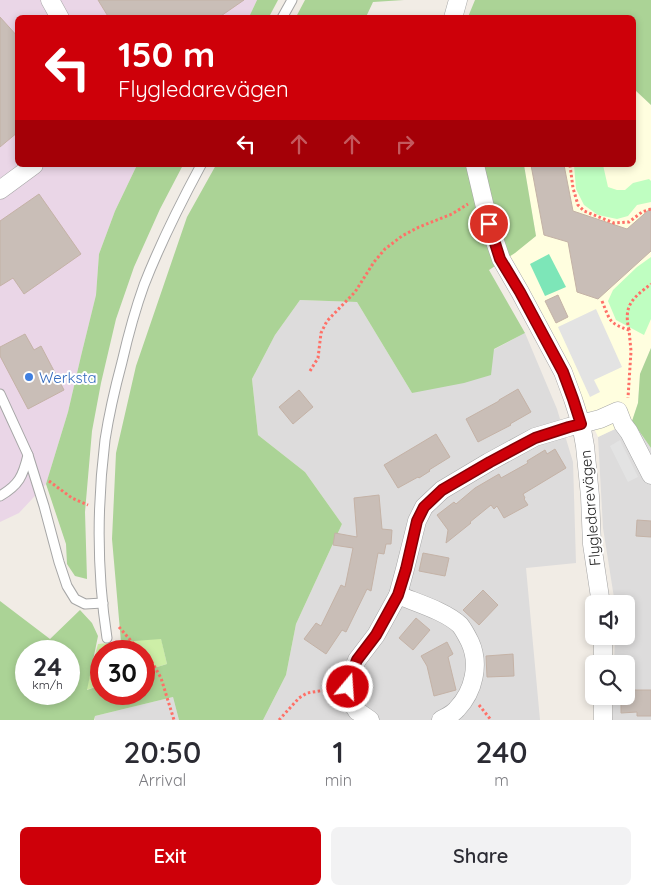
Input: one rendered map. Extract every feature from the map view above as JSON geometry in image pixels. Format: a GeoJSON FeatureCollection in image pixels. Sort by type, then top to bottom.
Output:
{"type":"FeatureCollection","features":[{"type":"Feature","properties":{"kind":"street"},"geometry":{"type":"LineString","coordinates":[[50,0],[58,15]]}},
{"type":"Feature","properties":{"kind":"street"},"geometry":{"type":"LineString","coordinates":[[454,15],[458,0]]}},
{"type":"Feature","properties":{"kind":"street"},"geometry":{"type":"LineString","coordinates":[[0,190],[31,167]]}},
{"type":"Feature","properties":{"kind":"street","name":"Flygledarevägen"},"geometry":{"type":"LineString","coordinates":[[475,167],[489,224],[500,259],[563,372],[581,424],[590,496],[592,544],[600,595]]}},
{"type":"Feature","properties":{"kind":"street"},"geometry":{"type":"LineString","coordinates":[[370,720],[357,711],[351,701],[348,687],[350,677],[357,660],[376,635],[398,595],[417,521],[424,507],[442,490],[535,438],[600,419],[618,411],[623,424],[651,475]]}},
{"type":"Feature","properties":{"kind":"street"},"geometry":{"type":"LineString","coordinates":[[398,595],[448,617],[460,626],[472,648],[476,665],[469,691],[456,710],[441,720]]}},
{"type":"Feature","properties":{"kind":"street"},"geometry":{"type":"LineString","coordinates":[[603,705],[603,720]]}},
{"type":"Feature","properties":{"kind":"lane"},"geometry":{"type":"LineString","coordinates":[[284,15],[292,0]]}},
{"type":"Feature","properties":{"kind":"lane"},"geometry":{"type":"LineString","coordinates":[[107,638],[104,619],[99,532],[105,440],[112,402],[130,328],[144,286],[179,206],[200,167]]}},
{"type":"Feature","properties":{"kind":"lane"},"geometry":{"type":"LineString","coordinates":[[0,394],[28,454],[67,586],[75,599],[85,604],[103,603]]}},
{"type":"Feature","properties":{"kind":"lane"},"geometry":{"type":"LineString","coordinates":[[0,496],[21,479],[28,454]]}},
{"type":"Feature","properties":{"kind":"path"},"geometry":{"type":"LineString","coordinates":[[570,167],[572,188],[578,205],[584,212],[614,223],[629,222],[651,208]]}},
{"type":"Feature","properties":{"kind":"path"},"geometry":{"type":"LineString","coordinates":[[310,371],[318,358],[321,333],[327,321],[355,292],[384,249],[419,226],[452,214],[475,200]]}},
{"type":"Feature","properties":{"kind":"path"},"geometry":{"type":"LineString","coordinates":[[629,388],[632,351],[626,321],[627,309],[633,298],[651,284]]}},
{"type":"Feature","properties":{"kind":"path"},"geometry":{"type":"LineString","coordinates":[[602,301],[610,320],[619,327],[629,330]]}},
{"type":"Feature","properties":{"kind":"path"},"geometry":{"type":"LineString","coordinates":[[47,479],[72,498],[100,510]]}},
{"type":"Feature","properties":{"kind":"path"},"geometry":{"type":"LineString","coordinates":[[104,619],[116,625],[130,640]]}},
{"type":"Feature","properties":{"kind":"path"},"geometry":{"type":"LineString","coordinates":[[155,667],[162,678],[174,720]]}},
{"type":"Feature","properties":{"kind":"path"},"geometry":{"type":"LineString","coordinates":[[279,720],[299,698],[308,693],[348,687]]}},
{"type":"Feature","properties":{"kind":"shaded area"},"geometry":{"type":"Polygon","coordinates":[[[0,0],[257,0],[250,15],[15,15],[15,167],[136,167],[115,211],[99,254],[96,295],[68,412],[46,484],[19,513],[0,522],[0,0]]]}},
{"type":"Feature","properties":{"kind":"shaded area"},"geometry":{"type":"Polygon","coordinates":[[[636,91],[651,105],[651,348],[640,374],[638,403],[632,421],[598,437],[551,334],[509,256],[536,236],[524,167],[636,167],[636,91]]]}},
{"type":"Feature","properties":{"kind":"shaded area"},"geometry":{"type":"Polygon","coordinates":[[[300,300],[357,302],[412,393],[525,333],[557,409],[573,462],[576,563],[526,568],[540,720],[263,720],[286,675],[296,624],[342,524],[305,472],[258,435],[252,379],[275,335],[300,300]]]}},
{"type":"Feature","properties":{"kind":"shaded area"},"geometry":{"type":"Polygon","coordinates":[[[596,309],[622,367],[594,380],[600,392],[590,397],[558,327],[596,309]]]}},
{"type":"Feature","properties":{"kind":"shaded area"},"geometry":{"type":"Polygon","coordinates":[[[632,421],[651,448],[651,720],[612,720],[613,705],[635,705],[635,655],[614,655],[615,645],[635,645],[635,595],[614,595],[603,528],[598,437],[632,421]]]}},
{"type":"Feature","properties":{"kind":"shaded area"},"geometry":{"type":"Polygon","coordinates":[[[620,440],[638,477],[628,482],[610,446],[620,440]]]}},
{"type":"Feature","properties":{"kind":"shaded area"},"geometry":{"type":"Polygon","coordinates":[[[173,697],[179,720],[95,720],[95,716],[140,705],[155,705],[155,701],[173,697]]]}},
{"type":"Feature","properties":{"kind":"green space"},"geometry":{"type":"Polygon","coordinates":[[[257,0],[278,0],[270,15],[250,15],[257,0]]]}},
{"type":"Feature","properties":{"kind":"green space"},"geometry":{"type":"Polygon","coordinates":[[[305,0],[404,0],[373,2],[367,15],[297,15],[305,0]]]}},
{"type":"Feature","properties":{"kind":"green space"},"geometry":{"type":"Polygon","coordinates":[[[475,0],[651,0],[651,105],[636,91],[636,15],[469,15],[475,0]]]}},
{"type":"Feature","properties":{"kind":"green space"},"geometry":{"type":"Polygon","coordinates":[[[136,167],[182,167],[160,209],[134,267],[116,319],[101,383],[92,431],[85,512],[87,579],[75,576],[67,564],[66,544],[46,484],[68,412],[96,295],[99,254],[115,211],[136,167]]]}},
{"type":"Feature","properties":{"kind":"green space"},"geometry":{"type":"Polygon","coordinates":[[[215,167],[524,167],[536,236],[489,270],[525,333],[494,349],[491,375],[464,383],[412,393],[357,302],[300,300],[275,335],[252,379],[258,435],[305,472],[342,524],[296,624],[286,675],[263,720],[179,720],[173,697],[155,701],[155,668],[167,664],[161,639],[121,640],[112,539],[116,453],[136,366],[187,217],[215,167]]]}},
{"type":"Feature","properties":{"kind":"green space"},"geometry":{"type":"Polygon","coordinates":[[[574,167],[603,167],[608,187],[617,190],[625,190],[633,183],[649,179],[651,181],[651,202],[637,205],[628,216],[617,219],[598,215],[584,205],[576,189],[574,167]]]}},
{"type":"Feature","properties":{"kind":"green space"},"geometry":{"type":"Polygon","coordinates":[[[549,254],[566,287],[545,296],[530,264],[549,254]]]}},
{"type":"Feature","properties":{"kind":"green space"},"geometry":{"type":"Polygon","coordinates":[[[651,257],[651,319],[644,335],[616,320],[608,301],[613,290],[637,267],[651,257]]]}},
{"type":"Feature","properties":{"kind":"green space"},"geometry":{"type":"Polygon","coordinates":[[[651,348],[651,448],[632,421],[638,403],[640,374],[651,348]]]}},
{"type":"Feature","properties":{"kind":"green space"},"geometry":{"type":"Polygon","coordinates":[[[0,601],[50,639],[80,610],[92,623],[98,636],[97,640],[90,640],[90,675],[87,690],[90,689],[90,705],[140,705],[95,716],[94,720],[0,720],[0,601]]]}},
{"type":"Feature","properties":{"kind":"green space"},"geometry":{"type":"Polygon","coordinates":[[[161,638],[167,664],[155,668],[155,640],[140,640],[161,638]]]}},
{"type":"Feature","properties":{"kind":"green space"},"geometry":{"type":"Polygon","coordinates":[[[90,675],[90,689],[86,690],[90,675]]]}},
{"type":"Feature","properties":{"kind":"building"},"geometry":{"type":"Polygon","coordinates":[[[98,0],[244,0],[222,15],[107,15],[98,0]]]}},
{"type":"Feature","properties":{"kind":"building"},"geometry":{"type":"Polygon","coordinates":[[[0,17],[15,34],[15,134],[0,147],[0,17]]]}},
{"type":"Feature","properties":{"kind":"building"},"geometry":{"type":"Polygon","coordinates":[[[531,167],[564,167],[573,211],[627,229],[651,208],[651,251],[598,299],[577,292],[568,242],[544,235],[531,167]]]}},
{"type":"Feature","properties":{"kind":"building"},"geometry":{"type":"Polygon","coordinates":[[[39,194],[81,254],[24,294],[13,278],[0,286],[0,221],[39,194]]]}},
{"type":"Feature","properties":{"kind":"building"},"geometry":{"type":"Polygon","coordinates":[[[558,295],[568,317],[556,323],[545,301],[558,295]]]}},
{"type":"Feature","properties":{"kind":"building"},"geometry":{"type":"Polygon","coordinates":[[[25,334],[34,350],[41,346],[64,390],[28,409],[0,356],[0,347],[25,334]]]}},
{"type":"Feature","properties":{"kind":"building"},"geometry":{"type":"Polygon","coordinates":[[[518,389],[531,412],[478,442],[466,419],[518,389]]]}},
{"type":"Feature","properties":{"kind":"building"},"geometry":{"type":"Polygon","coordinates":[[[299,390],[313,407],[293,424],[279,407],[299,390]]]}},
{"type":"Feature","properties":{"kind":"building"},"geometry":{"type":"Polygon","coordinates":[[[436,434],[450,457],[419,478],[398,488],[384,465],[436,434]]]}},
{"type":"Feature","properties":{"kind":"building"},"geometry":{"type":"Polygon","coordinates":[[[555,449],[566,468],[523,494],[528,505],[504,518],[497,506],[494,509],[491,505],[446,543],[448,530],[437,515],[454,502],[456,504],[475,488],[499,474],[501,478],[528,463],[527,461],[545,450],[547,454],[555,449]]]}},
{"type":"Feature","properties":{"kind":"building"},"geometry":{"type":"Polygon","coordinates":[[[379,495],[382,529],[392,530],[391,544],[386,544],[384,554],[378,553],[371,591],[367,589],[346,632],[342,630],[326,654],[304,639],[316,623],[321,626],[341,585],[345,587],[353,548],[333,545],[335,533],[357,537],[354,498],[379,495]]]}},
{"type":"Feature","properties":{"kind":"building"},"geometry":{"type":"Polygon","coordinates":[[[637,520],[651,521],[651,537],[636,536],[637,520]]]}},
{"type":"Feature","properties":{"kind":"building"},"geometry":{"type":"Polygon","coordinates":[[[423,553],[449,558],[445,576],[419,571],[423,553]]]}},
{"type":"Feature","properties":{"kind":"building"},"geometry":{"type":"Polygon","coordinates":[[[483,590],[498,605],[479,625],[463,610],[483,590]]]}},
{"type":"Feature","properties":{"kind":"building"},"geometry":{"type":"Polygon","coordinates":[[[416,618],[430,630],[413,650],[399,638],[416,618]]]}},
{"type":"Feature","properties":{"kind":"building"},"geometry":{"type":"Polygon","coordinates":[[[447,642],[453,654],[448,657],[456,690],[434,696],[427,666],[421,656],[447,642]]]}},
{"type":"Feature","properties":{"kind":"building"},"geometry":{"type":"Polygon","coordinates":[[[513,654],[514,676],[487,677],[486,656],[513,654]]]}},
{"type":"Feature","properties":{"kind":"building"},"geometry":{"type":"Polygon","coordinates":[[[635,690],[651,690],[651,716],[637,716],[637,712],[621,713],[621,705],[635,705],[635,690]]]}},
{"type":"Feature","properties":{"kind":"place","name":"Werksta"},"geometry":{"type":"Point","coordinates":[29,377]}},
{"type":"Feature","properties":{"kind":"route"},"geometry":{"type":"LineString","coordinates":[[348,687],[357,660],[376,635],[398,595],[417,521],[424,507],[442,490],[535,438],[581,424],[563,372],[500,259],[489,224]]}}]}
